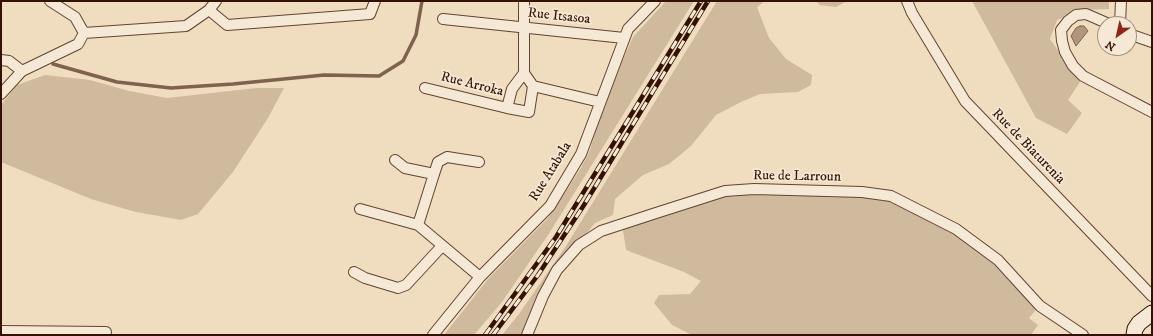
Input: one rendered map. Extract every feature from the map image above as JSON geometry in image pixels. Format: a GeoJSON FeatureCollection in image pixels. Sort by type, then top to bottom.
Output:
{"type":"FeatureCollection","features":[{"type":"Feature","properties":{"kind":"main road"},"geometry":{"type":"LineString","coordinates":[[1131,333],[1139,322],[1152,313]]}},
{"type":"Feature","properties":{"kind":"street"},"geometry":{"type":"LineString","coordinates":[[50,1],[75,17],[84,33]]}},
{"type":"Feature","properties":{"kind":"street"},"geometry":{"type":"LineString","coordinates":[[84,33],[186,26],[209,10],[216,1]]}},
{"type":"Feature","properties":{"kind":"street"},"geometry":{"type":"LineString","coordinates":[[209,10],[228,25],[370,14],[375,1]]}},
{"type":"Feature","properties":{"kind":"street"},"geometry":{"type":"LineString","coordinates":[[524,1],[524,73],[533,86],[600,102]]}},
{"type":"Feature","properties":{"kind":"street","name":"Rue Atabala"},"geometry":{"type":"LineString","coordinates":[[434,335],[480,276],[550,206],[581,154],[628,29],[655,1]]}},
{"type":"Feature","properties":{"kind":"street","name":"Rue de Biaturenia"},"geometry":{"type":"LineString","coordinates":[[907,1],[912,13],[965,101],[1152,296]]}},
{"type":"Feature","properties":{"kind":"street"},"geometry":{"type":"LineString","coordinates":[[1120,16],[1121,1]]}},
{"type":"Feature","properties":{"kind":"street"},"geometry":{"type":"LineString","coordinates":[[1097,19],[1086,14],[1076,15],[1061,30],[1065,52],[1073,66],[1083,76],[1152,112]]}},
{"type":"Feature","properties":{"kind":"street","name":"Rue Itsasoa"},"geometry":{"type":"LineString","coordinates":[[443,19],[624,38]]}},
{"type":"Feature","properties":{"kind":"street"},"geometry":{"type":"LineString","coordinates":[[1,94],[22,71],[78,44],[84,33]]}},
{"type":"Feature","properties":{"kind":"street"},"geometry":{"type":"LineString","coordinates":[[1137,37],[1152,42]]}},
{"type":"Feature","properties":{"kind":"street"},"geometry":{"type":"LineString","coordinates":[[1,60],[9,61],[22,71]]}},
{"type":"Feature","properties":{"kind":"street","name":"Rue Arroka"},"geometry":{"type":"LineString","coordinates":[[425,88],[507,108],[512,89],[524,73]]}},
{"type":"Feature","properties":{"kind":"street"},"geometry":{"type":"LineString","coordinates":[[507,108],[529,112],[533,86]]}},
{"type":"Feature","properties":{"kind":"street"},"geometry":{"type":"LineString","coordinates":[[418,225],[438,162],[447,157],[479,162]]}},
{"type":"Feature","properties":{"kind":"street"},"geometry":{"type":"LineString","coordinates":[[395,160],[405,168],[434,174]]}},
{"type":"Feature","properties":{"kind":"street","name":"Rue de Larroun"},"geometry":{"type":"LineString","coordinates":[[527,335],[543,296],[554,277],[579,245],[601,231],[656,213],[725,191],[754,189],[862,192],[891,196],[956,229],[998,260],[1040,306],[1084,335]]}},
{"type":"Feature","properties":{"kind":"street"},"geometry":{"type":"LineString","coordinates":[[360,209],[418,225],[480,276]]}},
{"type":"Feature","properties":{"kind":"street"},"geometry":{"type":"LineString","coordinates":[[354,272],[365,278],[398,288],[406,285],[442,246]]}},
{"type":"Feature","properties":{"kind":"street"},"geometry":{"type":"LineString","coordinates":[[1,331],[106,332]]}},
{"type":"Feature","properties":{"kind":"shaded area"},"geometry":{"type":"Polygon","coordinates":[[[666,1],[694,1],[550,232],[502,302],[474,335],[444,335],[488,279],[547,219],[563,196],[581,168],[590,150],[604,103],[633,37],[666,1]]]}},
{"type":"Feature","properties":{"kind":"shaded area"},"geometry":{"type":"Polygon","coordinates":[[[717,1],[765,1],[757,7],[769,38],[786,59],[812,75],[811,85],[798,92],[760,94],[716,115],[691,146],[669,164],[643,175],[615,199],[613,215],[595,223],[557,270],[527,335],[502,335],[519,314],[566,246],[717,1]]]}},
{"type":"Feature","properties":{"kind":"shaded area"},"geometry":{"type":"Polygon","coordinates":[[[816,1],[847,1],[836,7],[820,5],[816,1]]]}},
{"type":"Feature","properties":{"kind":"shaded area"},"geometry":{"type":"Polygon","coordinates":[[[972,1],[1109,1],[1109,9],[1081,10],[1057,20],[1050,39],[1080,82],[1068,100],[1082,113],[1067,134],[1036,118],[972,1]]]}},
{"type":"Feature","properties":{"kind":"shaded area"},"geometry":{"type":"Polygon","coordinates":[[[1084,26],[1088,31],[1076,46],[1071,36],[1076,28],[1084,26]]]}},
{"type":"Feature","properties":{"kind":"shaded area"},"geometry":{"type":"Polygon","coordinates":[[[45,75],[90,80],[129,91],[167,98],[256,88],[284,88],[268,118],[233,172],[198,214],[181,220],[136,212],[91,199],[1,162],[1,105],[17,85],[45,75]]]}},
{"type":"Feature","properties":{"kind":"shaded area"},"geometry":{"type":"Polygon","coordinates":[[[725,191],[891,196],[956,229],[998,260],[1031,298],[1035,311],[1029,318],[1038,325],[1031,335],[692,335],[672,325],[654,303],[659,295],[690,294],[701,281],[684,272],[626,250],[622,224],[725,191]]]}},
{"type":"Feature","properties":{"kind":"waterway"},"geometry":{"type":"LineString","coordinates":[[53,64],[117,82],[171,88],[233,84],[324,75],[379,76],[403,61],[416,35],[422,1]]}},
{"type":"Feature","properties":{"kind":"railway"},"geometry":{"type":"LineString","coordinates":[[485,335],[556,237],[701,1]]}},
{"type":"Feature","properties":{"kind":"railway"},"geometry":{"type":"LineString","coordinates":[[493,335],[538,275],[584,205],[708,1]]}}]}
